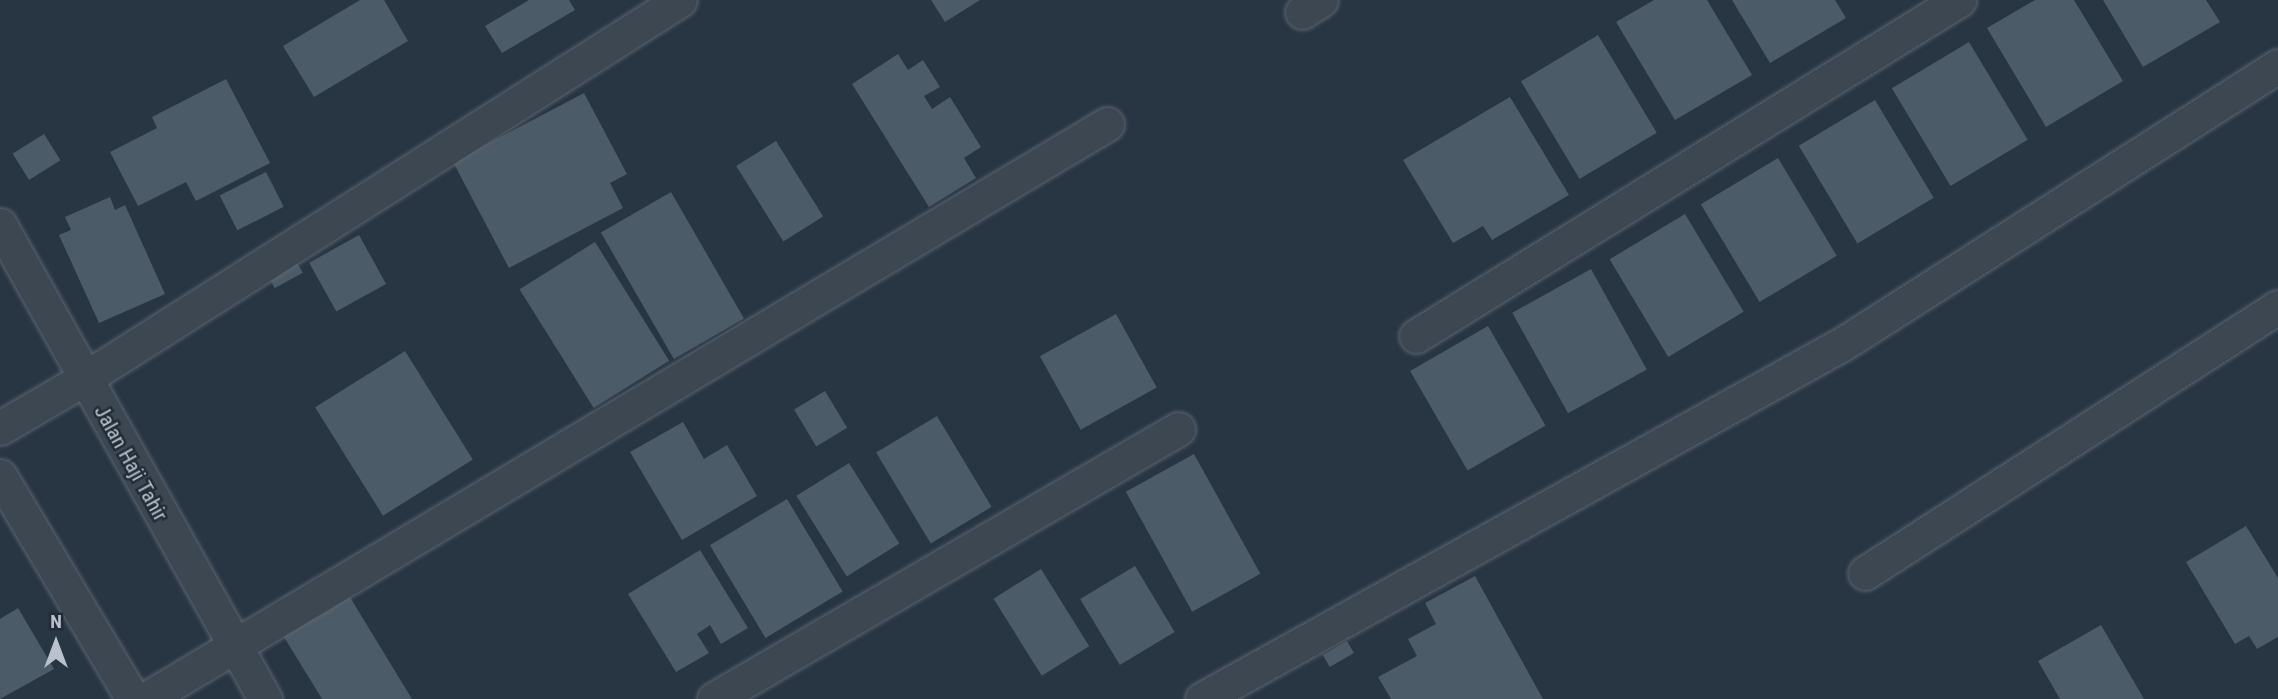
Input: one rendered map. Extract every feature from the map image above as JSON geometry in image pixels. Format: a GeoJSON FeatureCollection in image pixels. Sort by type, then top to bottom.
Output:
{"type":"FeatureCollection","features":[{"type":"Feature","properties":{"kind":"street"},"geometry":{"type":"LineString","coordinates":[[0,428],[84,379],[680,0]]}},
{"type":"Feature","properties":{"kind":"street"},"geometry":{"type":"LineString","coordinates":[[1416,336],[1959,0]]}},
{"type":"Feature","properties":{"kind":"street"},"geometry":{"type":"LineString","coordinates":[[1202,699],[1844,343],[2278,66]]}},
{"type":"Feature","properties":{"kind":"street"},"geometry":{"type":"LineString","coordinates":[[146,699],[1107,124]]}},
{"type":"Feature","properties":{"kind":"street","name":"Jalan Haji Tahir"},"geometry":{"type":"LineString","coordinates":[[0,225],[265,699]]}},
{"type":"Feature","properties":{"kind":"street"},"geometry":{"type":"LineString","coordinates":[[1865,573],[2278,307]]}},
{"type":"Feature","properties":{"kind":"street"},"geometry":{"type":"LineString","coordinates":[[714,699],[1178,429]]}},
{"type":"Feature","properties":{"kind":"street"},"geometry":{"type":"LineString","coordinates":[[0,476],[134,699]]}},
{"type":"Feature","properties":{"kind":"building"},"geometry":{"type":"Polygon","coordinates":[[[360,0],[384,0],[408,41],[314,97],[283,46],[360,0]]]}},
{"type":"Feature","properties":{"kind":"building"},"geometry":{"type":"Polygon","coordinates":[[[529,0],[569,0],[575,10],[502,53],[485,26],[529,0]]]}},
{"type":"Feature","properties":{"kind":"building"},"geometry":{"type":"Polygon","coordinates":[[[931,0],[980,0],[945,22],[931,0]]]}},
{"type":"Feature","properties":{"kind":"building"},"geometry":{"type":"Polygon","coordinates":[[[1654,0],[1707,0],[1752,75],[1675,120],[1616,22],[1654,0]]]}},
{"type":"Feature","properties":{"kind":"building"},"geometry":{"type":"Polygon","coordinates":[[[1732,0],[1835,0],[1846,18],[1770,63],[1732,0]]]}},
{"type":"Feature","properties":{"kind":"building"},"geometry":{"type":"Polygon","coordinates":[[[2035,0],[2074,0],[2123,81],[2046,127],[1987,28],[2035,0]]]}},
{"type":"Feature","properties":{"kind":"building"},"geometry":{"type":"Polygon","coordinates":[[[2103,0],[2206,0],[2220,22],[2143,67],[2103,0]]]}},
{"type":"Feature","properties":{"kind":"building"},"geometry":{"type":"Polygon","coordinates":[[[1598,35],[1657,133],[1580,179],[1521,81],[1598,35]]]}},
{"type":"Feature","properties":{"kind":"building"},"geometry":{"type":"Polygon","coordinates":[[[1969,42],[2028,140],[1951,186],[1892,88],[1969,42]]]}},
{"type":"Feature","properties":{"kind":"building"},"geometry":{"type":"Polygon","coordinates":[[[898,54],[908,70],[923,60],[940,87],[924,96],[932,109],[950,97],[981,147],[964,158],[976,178],[929,207],[852,84],[898,54]]]}},
{"type":"Feature","properties":{"kind":"building"},"geometry":{"type":"Polygon","coordinates":[[[226,79],[270,163],[196,201],[186,182],[138,206],[110,152],[157,128],[152,117],[226,79]]]}},
{"type":"Feature","properties":{"kind":"building"},"geometry":{"type":"Polygon","coordinates":[[[584,93],[627,174],[610,183],[623,208],[509,268],[453,162],[584,93]]]}},
{"type":"Feature","properties":{"kind":"building"},"geometry":{"type":"Polygon","coordinates":[[[1510,97],[1569,195],[1492,240],[1483,226],[1453,243],[1403,160],[1510,97]]]}},
{"type":"Feature","properties":{"kind":"building"},"geometry":{"type":"Polygon","coordinates":[[[1875,100],[1934,198],[1857,244],[1799,146],[1875,100]]]}},
{"type":"Feature","properties":{"kind":"building"},"geometry":{"type":"Polygon","coordinates":[[[44,134],[60,160],[29,180],[13,154],[44,134]]]}},
{"type":"Feature","properties":{"kind":"building"},"geometry":{"type":"Polygon","coordinates":[[[776,141],[823,216],[783,241],[736,166],[776,141]]]}},
{"type":"Feature","properties":{"kind":"building"},"geometry":{"type":"Polygon","coordinates":[[[1778,158],[1837,256],[1760,302],[1701,204],[1778,158]]]}},
{"type":"Feature","properties":{"kind":"building"},"geometry":{"type":"Polygon","coordinates":[[[266,172],[284,207],[237,230],[220,196],[266,172]]]}},
{"type":"Feature","properties":{"kind":"building"},"geometry":{"type":"Polygon","coordinates":[[[671,192],[744,318],[674,359],[601,232],[671,192]]]}},
{"type":"Feature","properties":{"kind":"building"},"geometry":{"type":"Polygon","coordinates":[[[110,197],[115,210],[125,205],[165,294],[99,323],[59,235],[71,230],[65,217],[110,197]]]}},
{"type":"Feature","properties":{"kind":"building"},"geometry":{"type":"Polygon","coordinates":[[[1685,214],[1744,312],[1668,357],[1610,259],[1685,214]]]}},
{"type":"Feature","properties":{"kind":"building"},"geometry":{"type":"Polygon","coordinates":[[[359,235],[386,284],[336,312],[309,263],[359,235]]]}},
{"type":"Feature","properties":{"kind":"building"},"geometry":{"type":"Polygon","coordinates":[[[595,242],[669,361],[594,408],[520,289],[595,242]]]}},
{"type":"Feature","properties":{"kind":"building"},"geometry":{"type":"Polygon","coordinates":[[[294,257],[303,273],[275,288],[266,273],[294,257]]]}},
{"type":"Feature","properties":{"kind":"building"},"geometry":{"type":"Polygon","coordinates":[[[1591,269],[1647,370],[1568,413],[1512,313],[1591,269]]]}},
{"type":"Feature","properties":{"kind":"building"},"geometry":{"type":"Polygon","coordinates":[[[1116,314],[1157,387],[1081,430],[1040,356],[1116,314]]]}},
{"type":"Feature","properties":{"kind":"building"},"geometry":{"type":"Polygon","coordinates":[[[1488,326],[1546,426],[1468,471],[1410,371],[1488,326]]]}},
{"type":"Feature","properties":{"kind":"building"},"geometry":{"type":"Polygon","coordinates":[[[405,351],[473,460],[383,516],[315,407],[405,351]]]}},
{"type":"Feature","properties":{"kind":"building"},"geometry":{"type":"Polygon","coordinates":[[[825,391],[847,428],[816,446],[794,410],[825,391]]]}},
{"type":"Feature","properties":{"kind":"building"},"geometry":{"type":"Polygon","coordinates":[[[937,416],[992,507],[931,543],[876,453],[937,416]]]}},
{"type":"Feature","properties":{"kind":"building"},"geometry":{"type":"Polygon","coordinates":[[[683,422],[704,459],[727,445],[757,496],[682,540],[630,452],[683,422]]]}},
{"type":"Feature","properties":{"kind":"building"},"geometry":{"type":"Polygon","coordinates":[[[1194,454],[1260,574],[1192,612],[1126,492],[1194,454]]]}},
{"type":"Feature","properties":{"kind":"building"},"geometry":{"type":"Polygon","coordinates":[[[849,463],[899,544],[847,576],[796,496],[849,463]]]}},
{"type":"Feature","properties":{"kind":"building"},"geometry":{"type":"Polygon","coordinates":[[[787,499],[843,592],[765,638],[710,545],[787,499]]]}},
{"type":"Feature","properties":{"kind":"building"},"geometry":{"type":"Polygon","coordinates":[[[2246,526],[2278,578],[2278,637],[2257,649],[2249,636],[2235,644],[2186,562],[2246,526]]]}},
{"type":"Feature","properties":{"kind":"building"},"geometry":{"type":"Polygon","coordinates":[[[700,550],[748,628],[721,644],[710,625],[697,634],[709,653],[676,672],[628,594],[700,550]]]}},
{"type":"Feature","properties":{"kind":"building"},"geometry":{"type":"Polygon","coordinates":[[[1135,566],[1175,632],[1120,665],[1080,599],[1135,566]]]}},
{"type":"Feature","properties":{"kind":"building"},"geometry":{"type":"Polygon","coordinates":[[[1041,569],[1089,646],[1042,676],[994,599],[1041,569]]]}},
{"type":"Feature","properties":{"kind":"building"},"geometry":{"type":"Polygon","coordinates":[[[1475,576],[1543,699],[1391,699],[1378,677],[1417,656],[1408,639],[1436,624],[1425,603],[1475,576]]]}},
{"type":"Feature","properties":{"kind":"building"},"geometry":{"type":"Polygon","coordinates":[[[345,589],[412,699],[322,699],[279,629],[345,589]]]}},
{"type":"Feature","properties":{"kind":"building"},"geometry":{"type":"Polygon","coordinates":[[[18,608],[54,669],[0,699],[0,619],[18,608]]]}},
{"type":"Feature","properties":{"kind":"building"},"geometry":{"type":"Polygon","coordinates":[[[2101,625],[2144,699],[2060,699],[2038,661],[2101,625]]]}},
{"type":"Feature","properties":{"kind":"building"},"geometry":{"type":"Polygon","coordinates":[[[1347,641],[1354,653],[1330,667],[1323,655],[1347,641]]]}}]}
